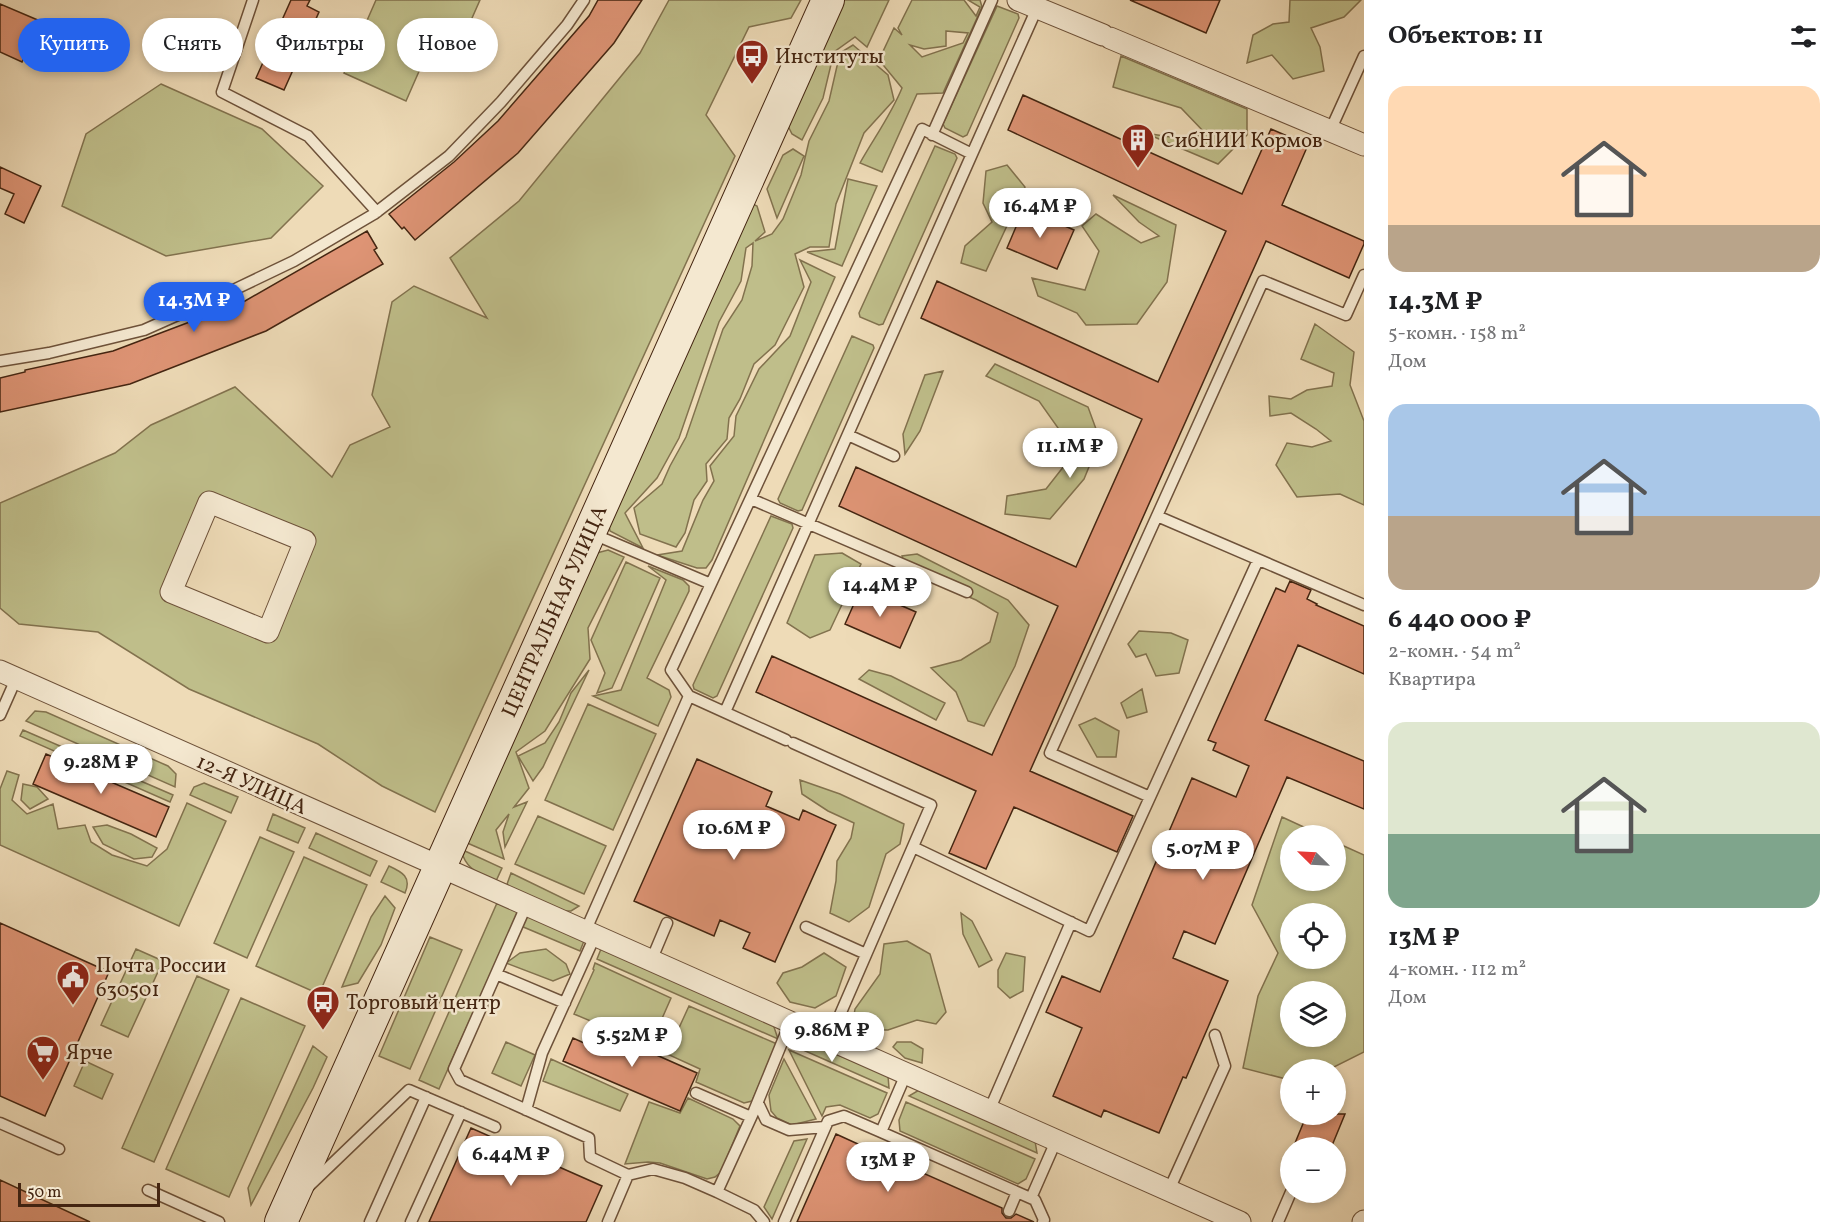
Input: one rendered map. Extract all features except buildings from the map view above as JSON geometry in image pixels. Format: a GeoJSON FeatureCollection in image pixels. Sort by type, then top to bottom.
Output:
{"type":"FeatureCollection","features":[{"type":"Feature","properties":{"kind":"main road","name":"ЦЕНТРАЛЬНАЯ УЛИЦА"},"geometry":{"type":"LineString","coordinates":[[284,1215],[828,0]]}},
{"type":"Feature","properties":{"kind":"street"},"geometry":{"type":"LineString","coordinates":[[1032,3],[1106,37],[1364,145]]}},
{"type":"Feature","properties":{"kind":"street"},"geometry":{"type":"LineString","coordinates":[[209,502],[305,541],[268,632],[171,592],[209,502]]}},
{"type":"Feature","properties":{"kind":"street","name":"12-Я УЛИЦА"},"geometry":{"type":"LineString","coordinates":[[8,675],[1240,1222]]}},
{"type":"Feature","properties":{"kind":"lane"},"geometry":{"type":"LineString","coordinates":[[253,0],[222,92],[308,136],[377,212]]}},
{"type":"Feature","properties":{"kind":"lane"},"geometry":{"type":"LineString","coordinates":[[3,359],[49,353],[144,330],[294,261],[377,212],[449,156],[501,102],[567,25],[584,0]]}},
{"type":"Feature","properties":{"kind":"lane"},"geometry":{"type":"LineString","coordinates":[[932,135],[992,0]]}},
{"type":"Feature","properties":{"kind":"lane"},"geometry":{"type":"LineString","coordinates":[[725,712],[972,154],[1032,3]]}},
{"type":"Feature","properties":{"kind":"lane"},"geometry":{"type":"LineString","coordinates":[[1330,131],[1364,57]]}},
{"type":"Feature","properties":{"kind":"lane"},"geometry":{"type":"LineString","coordinates":[[829,1040],[931,805],[689,696],[671,670],[922,129],[972,154]]}},
{"type":"Feature","properties":{"kind":"lane"},"geometry":{"type":"LineString","coordinates":[[1150,797],[1050,753],[1263,281],[1346,315],[1364,275]]}},
{"type":"Feature","properties":{"kind":"lane"},"geometry":{"type":"LineString","coordinates":[[848,435],[894,456]]}},
{"type":"Feature","properties":{"kind":"lane"},"geometry":{"type":"LineString","coordinates":[[751,499],[967,592]]}},
{"type":"Feature","properties":{"kind":"lane"},"geometry":{"type":"LineString","coordinates":[[1157,516],[1364,605]]}},
{"type":"Feature","properties":{"kind":"lane"},"geometry":{"type":"LineString","coordinates":[[590,532],[711,584]]}},
{"type":"Feature","properties":{"kind":"lane"},"geometry":{"type":"LineString","coordinates":[[913,847],[1089,931],[1258,560]]}},
{"type":"Feature","properties":{"kind":"lane"},"geometry":{"type":"LineString","coordinates":[[0,715],[8,675]]}},
{"type":"Feature","properties":{"kind":"lane"},"geometry":{"type":"LineString","coordinates":[[526,1110],[542,1053],[565,1003],[590,934],[689,696]]}},
{"type":"Feature","properties":{"kind":"lane"},"geometry":{"type":"LineString","coordinates":[[526,906],[454,1069],[460,1080],[589,1138],[590,1158],[628,1175],[653,1169],[686,1178],[754,1210],[764,1222]]}},
{"type":"Feature","properties":{"kind":"lane"},"geometry":{"type":"LineString","coordinates":[[651,961],[667,922]]}},
{"type":"Feature","properties":{"kind":"lane"},"geometry":{"type":"LineString","coordinates":[[989,1111],[1071,922]]}},
{"type":"Feature","properties":{"kind":"lane"},"geometry":{"type":"LineString","coordinates":[[806,927],[866,954]]}},
{"type":"Feature","properties":{"kind":"lane"},"geometry":{"type":"LineString","coordinates":[[496,974],[565,1003]]}},
{"type":"Feature","properties":{"kind":"lane"},"geometry":{"type":"LineString","coordinates":[[717,1192],[758,1103],[790,1023]]}},
{"type":"Feature","properties":{"kind":"lane"},"geometry":{"type":"LineString","coordinates":[[1168,1191],[1225,1066],[1215,1035]]}},
{"type":"Feature","properties":{"kind":"lane"},"geometry":{"type":"LineString","coordinates":[[881,1132],[906,1074]]}},
{"type":"Feature","properties":{"kind":"lane"},"geometry":{"type":"LineString","coordinates":[[284,1215],[409,1090],[495,1127]]}},
{"type":"Feature","properties":{"kind":"lane"},"geometry":{"type":"LineString","coordinates":[[696,1093],[751,1118]]}},
{"type":"Feature","properties":{"kind":"lane"},"geometry":{"type":"LineString","coordinates":[[370,1222],[426,1097]]}},
{"type":"Feature","properties":{"kind":"lane"},"geometry":{"type":"LineString","coordinates":[[758,1103],[766,1120],[789,1130],[825,1127]]}},
{"type":"Feature","properties":{"kind":"lane"},"geometry":{"type":"LineString","coordinates":[[411,1222],[460,1112]]}},
{"type":"Feature","properties":{"kind":"lane"},"geometry":{"type":"LineString","coordinates":[[784,1222],[828,1121],[844,1116],[1035,1200],[1043,1222]]}},
{"type":"Feature","properties":{"kind":"lane"},"geometry":{"type":"LineString","coordinates":[[0,1123],[59,1149]]}},
{"type":"Feature","properties":{"kind":"lane"},"geometry":{"type":"LineString","coordinates":[[889,1158],[897,1139]]}},
{"type":"Feature","properties":{"kind":"lane"},"geometry":{"type":"LineString","coordinates":[[1031,1198],[1056,1141]]}},
{"type":"Feature","properties":{"kind":"lane"},"geometry":{"type":"LineString","coordinates":[[608,1222],[628,1175]]}},
{"type":"Feature","properties":{"kind":"lane"},"geometry":{"type":"LineString","coordinates":[[148,1190],[219,1222]]}},
{"type":"Feature","properties":{"kind":"lane"},"geometry":{"type":"LineString","coordinates":[[1009,1211],[1017,1192]]}},
{"type":"Feature","properties":{"kind":"lane"},"geometry":{"type":"LineString","coordinates":[[1278,1222],[1286,1203]]}},
{"type":"Feature","properties":{"kind":"shaded area"},"geometry":{"type":"Polygon","coordinates":[[[376,0],[480,0],[472,18],[397,18],[397,72],[419,72],[406,101],[344,73],[385,72],[385,18],[368,18],[376,0]]]}},
{"type":"Feature","properties":{"kind":"shaded area"},"geometry":{"type":"Polygon","coordinates":[[[669,0],[801,0],[791,18],[749,27],[706,115],[735,156],[435,812],[382,786],[318,744],[189,689],[98,632],[19,624],[0,608],[0,503],[115,453],[151,425],[235,387],[332,477],[350,445],[390,427],[372,395],[392,302],[414,286],[487,318],[450,258],[519,201],[640,53],[669,0]],[[209,502],[172,592],[268,632],[305,542],[209,502]]]}},
{"type":"Feature","properties":{"kind":"shaded area"},"geometry":{"type":"Polygon","coordinates":[[[839,0],[889,0],[867,47],[855,37],[834,52],[823,98],[802,140],[792,134],[786,122],[839,0]]]}},
{"type":"Feature","properties":{"kind":"shaded area"},"geometry":{"type":"Polygon","coordinates":[[[912,0],[964,0],[976,16],[980,7],[968,0],[980,0],[982,7],[943,93],[917,94],[882,172],[860,163],[888,117],[902,88],[879,60],[894,28],[902,35],[898,28],[912,0]],[[946,31],[946,46],[924,49],[910,45],[922,57],[963,43],[968,33],[946,31]]]}},
{"type":"Feature","properties":{"kind":"shaded area"},"geometry":{"type":"Polygon","coordinates":[[[1290,0],[1361,0],[1344,17],[1311,28],[1320,47],[1324,71],[1293,79],[1272,55],[1247,63],[1253,35],[1273,24],[1289,22],[1290,0]]]}},
{"type":"Feature","properties":{"kind":"shaded area"},"geometry":{"type":"Polygon","coordinates":[[[997,6],[1018,14],[1019,18],[967,135],[963,137],[945,128],[943,124],[997,6]]]}},
{"type":"Feature","properties":{"kind":"shaded area"},"geometry":{"type":"Polygon","coordinates":[[[853,45],[888,75],[894,100],[864,133],[836,204],[829,247],[810,247],[795,254],[804,287],[775,345],[754,364],[740,399],[729,418],[727,439],[706,464],[707,481],[694,500],[685,533],[676,547],[640,534],[634,508],[662,484],[686,437],[723,329],[742,300],[752,266],[753,243],[746,248],[741,281],[719,322],[679,438],[657,478],[625,513],[643,548],[610,531],[608,520],[751,203],[757,206],[765,232],[755,241],[772,234],[783,219],[801,175],[809,141],[829,101],[840,53],[853,45]]]}},
{"type":"Feature","properties":{"kind":"shaded area"},"geometry":{"type":"Polygon","coordinates":[[[1121,56],[1247,109],[1247,135],[1218,164],[1145,133],[1189,140],[1205,133],[1181,108],[1113,87],[1121,56]]]}},
{"type":"Feature","properties":{"kind":"shaded area"},"geometry":{"type":"Polygon","coordinates":[[[161,84],[262,129],[323,186],[271,238],[166,256],[62,206],[86,134],[161,84]]]}},
{"type":"Feature","properties":{"kind":"shaded area"},"geometry":{"type":"Polygon","coordinates":[[[935,146],[955,154],[957,158],[883,324],[879,325],[860,317],[859,313],[935,146]]]}},
{"type":"Feature","properties":{"kind":"shaded area"},"geometry":{"type":"Polygon","coordinates":[[[793,149],[804,156],[777,218],[767,189],[783,155],[793,149]]]}},
{"type":"Feature","properties":{"kind":"shaded area"},"geometry":{"type":"Polygon","coordinates":[[[1007,165],[1025,187],[986,271],[961,263],[965,246],[992,222],[983,203],[986,171],[1007,165]]]}},
{"type":"Feature","properties":{"kind":"shaded area"},"geometry":{"type":"Polygon","coordinates":[[[848,179],[877,186],[842,266],[807,252],[835,249],[848,179]]]}},
{"type":"Feature","properties":{"kind":"shaded area"},"geometry":{"type":"Polygon","coordinates":[[[1113,195],[1176,225],[1167,282],[1137,324],[1086,325],[1077,313],[1038,296],[1032,278],[1085,290],[1099,251],[1082,226],[1096,214],[1141,243],[1159,236],[1139,222],[1113,195]]]}},
{"type":"Feature","properties":{"kind":"shaded area"},"geometry":{"type":"Polygon","coordinates":[[[800,260],[835,277],[712,560],[706,568],[697,568],[657,555],[682,551],[703,500],[714,481],[710,466],[734,436],[736,416],[759,369],[790,336],[811,282],[800,260]]]}},
{"type":"Feature","properties":{"kind":"shaded area"},"geometry":{"type":"Polygon","coordinates":[[[1315,324],[1354,352],[1350,385],[1364,421],[1364,505],[1340,494],[1297,497],[1276,465],[1287,443],[1312,447],[1331,441],[1291,413],[1270,416],[1269,396],[1291,399],[1307,390],[1332,386],[1334,373],[1301,359],[1315,324]]]}},
{"type":"Feature","properties":{"kind":"shaded area"},"geometry":{"type":"Polygon","coordinates":[[[852,336],[873,345],[874,348],[802,510],[798,511],[780,503],[778,499],[852,336]]]}},
{"type":"Feature","properties":{"kind":"shaded area"},"geometry":{"type":"Polygon","coordinates":[[[995,364],[1088,407],[1100,440],[1084,479],[1050,519],[1005,514],[1007,496],[1046,489],[1075,452],[1039,401],[986,376],[995,364]]]}},
{"type":"Feature","properties":{"kind":"shaded area"},"geometry":{"type":"Polygon","coordinates":[[[943,371],[920,431],[905,454],[903,434],[925,375],[943,371]]]}},
{"type":"Feature","properties":{"kind":"shaded area"},"geometry":{"type":"Polygon","coordinates":[[[771,516],[792,524],[793,528],[717,696],[713,698],[694,689],[693,685],[771,516]]]}},
{"type":"Feature","properties":{"kind":"shaded area"},"geometry":{"type":"Polygon","coordinates":[[[608,550],[624,557],[588,628],[590,659],[545,731],[516,752],[529,788],[514,807],[527,802],[505,847],[503,832],[509,814],[496,830],[504,859],[465,842],[593,554],[608,550]]]}},
{"type":"Feature","properties":{"kind":"shaded area"},"geometry":{"type":"Polygon","coordinates":[[[842,553],[861,564],[830,630],[810,638],[787,623],[815,555],[842,553]]]}},
{"type":"Feature","properties":{"kind":"shaded area"},"geometry":{"type":"Polygon","coordinates":[[[917,554],[1008,600],[1029,625],[1015,666],[984,726],[968,721],[956,692],[931,668],[961,660],[990,642],[998,613],[976,600],[906,570],[902,556],[917,554]]]}},
{"type":"Feature","properties":{"kind":"shaded area"},"geometry":{"type":"Polygon","coordinates":[[[626,562],[660,578],[612,688],[597,693],[605,673],[591,640],[626,562]]]}},
{"type":"Feature","properties":{"kind":"shaded area"},"geometry":{"type":"Polygon","coordinates":[[[648,566],[683,580],[689,586],[689,591],[647,678],[669,690],[671,697],[658,726],[593,696],[621,690],[666,580],[648,566]]]}},
{"type":"Feature","properties":{"kind":"shaded area"},"geometry":{"type":"Polygon","coordinates":[[[1139,631],[1171,633],[1188,640],[1179,673],[1156,676],[1146,654],[1136,657],[1128,644],[1139,631]]]}},
{"type":"Feature","properties":{"kind":"shaded area"},"geometry":{"type":"Polygon","coordinates":[[[589,670],[543,767],[533,781],[518,756],[545,743],[559,722],[571,693],[589,670]]]}},
{"type":"Feature","properties":{"kind":"shaded area"},"geometry":{"type":"Polygon","coordinates":[[[869,670],[891,676],[945,703],[936,720],[859,679],[869,670]]]}},
{"type":"Feature","properties":{"kind":"shaded area"},"geometry":{"type":"Polygon","coordinates":[[[1142,689],[1147,712],[1127,718],[1121,703],[1142,689]]]}},
{"type":"Feature","properties":{"kind":"shaded area"},"geometry":{"type":"Polygon","coordinates":[[[588,704],[656,734],[613,830],[545,800],[588,704]]]}},
{"type":"Feature","properties":{"kind":"shaded area"},"geometry":{"type":"Polygon","coordinates":[[[35,711],[46,712],[168,766],[176,774],[175,787],[26,721],[35,711]]]}},
{"type":"Feature","properties":{"kind":"shaded area"},"geometry":{"type":"Polygon","coordinates":[[[1095,718],[1119,731],[1116,757],[1097,757],[1079,725],[1095,718]]]}},
{"type":"Feature","properties":{"kind":"shaded area"},"geometry":{"type":"Polygon","coordinates":[[[23,730],[173,795],[170,802],[20,736],[23,730]]]}},
{"type":"Feature","properties":{"kind":"shaded area"},"geometry":{"type":"Polygon","coordinates":[[[7,771],[19,775],[12,800],[27,814],[53,804],[58,829],[85,825],[91,842],[112,855],[147,866],[167,849],[187,803],[226,821],[179,926],[0,845],[0,789],[7,771]]]}},
{"type":"Feature","properties":{"kind":"shaded area"},"geometry":{"type":"Polygon","coordinates":[[[800,780],[840,794],[904,824],[900,844],[886,854],[869,907],[849,922],[830,913],[837,861],[851,838],[854,823],[828,811],[802,794],[800,780]]]}},
{"type":"Feature","properties":{"kind":"shaded area"},"geometry":{"type":"Polygon","coordinates":[[[204,783],[238,797],[231,813],[190,795],[194,787],[204,783]]]}},
{"type":"Feature","properties":{"kind":"shaded area"},"geometry":{"type":"Polygon","coordinates":[[[23,784],[37,787],[48,799],[30,809],[21,800],[23,784]]]}},
{"type":"Feature","properties":{"kind":"shaded area"},"geometry":{"type":"Polygon","coordinates":[[[273,814],[305,828],[298,843],[267,830],[273,814]]]}},
{"type":"Feature","properties":{"kind":"shaded area"},"geometry":{"type":"Polygon","coordinates":[[[538,816],[606,846],[584,894],[515,864],[538,816]]]}},
{"type":"Feature","properties":{"kind":"shaded area"},"geometry":{"type":"Polygon","coordinates":[[[1282,817],[1299,825],[1280,825],[1280,891],[1346,891],[1346,847],[1364,855],[1364,1052],[1346,1061],[1346,1059],[1280,1059],[1280,1077],[1243,1068],[1258,996],[1278,953],[1252,905],[1282,817]]]}},
{"type":"Feature","properties":{"kind":"shaded area"},"geometry":{"type":"Polygon","coordinates":[[[107,825],[131,834],[157,848],[152,857],[134,859],[103,844],[93,827],[107,825]]]}},
{"type":"Feature","properties":{"kind":"shaded area"},"geometry":{"type":"Polygon","coordinates":[[[316,833],[377,861],[370,876],[309,848],[316,833]]]}},
{"type":"Feature","properties":{"kind":"shaded area"},"geometry":{"type":"Polygon","coordinates":[[[260,837],[294,852],[247,958],[214,943],[260,837]]]}},
{"type":"Feature","properties":{"kind":"shaded area"},"geometry":{"type":"Polygon","coordinates":[[[465,851],[502,868],[496,881],[476,872],[463,856],[465,851]]]}},
{"type":"Feature","properties":{"kind":"shaded area"},"geometry":{"type":"Polygon","coordinates":[[[304,857],[367,885],[319,994],[256,966],[304,857]]]}},
{"type":"Feature","properties":{"kind":"shaded area"},"geometry":{"type":"Polygon","coordinates":[[[389,866],[402,873],[406,879],[405,893],[381,882],[389,866]]]}},
{"type":"Feature","properties":{"kind":"shaded area"},"geometry":{"type":"Polygon","coordinates":[[[511,873],[579,906],[571,911],[562,911],[506,887],[511,873]]]}},
{"type":"Feature","properties":{"kind":"shaded area"},"geometry":{"type":"Polygon","coordinates":[[[385,896],[395,908],[381,945],[358,983],[342,987],[371,917],[385,896]]]}},
{"type":"Feature","properties":{"kind":"shaded area"},"geometry":{"type":"Polygon","coordinates":[[[497,903],[518,912],[439,1089],[419,1080],[497,903]]]}},
{"type":"Feature","properties":{"kind":"shaded area"},"geometry":{"type":"Polygon","coordinates":[[[961,913],[972,921],[992,960],[979,967],[963,934],[961,913]]]}},
{"type":"Feature","properties":{"kind":"shaded area"},"geometry":{"type":"Polygon","coordinates":[[[526,915],[584,941],[580,951],[521,926],[526,915]]]}},
{"type":"Feature","properties":{"kind":"shaded area"},"geometry":{"type":"Polygon","coordinates":[[[430,937],[462,950],[410,1069],[379,1056],[430,937]]]}},
{"type":"Feature","properties":{"kind":"shaded area"},"geometry":{"type":"Polygon","coordinates":[[[907,941],[930,954],[946,1012],[936,1024],[917,1020],[888,1030],[865,1030],[854,1015],[855,1009],[880,974],[884,944],[907,941]]]}},
{"type":"Feature","properties":{"kind":"shaded area"},"geometry":{"type":"Polygon","coordinates":[[[136,949],[163,961],[128,1037],[101,1025],[136,949]]]}},
{"type":"Feature","properties":{"kind":"shaded area"},"geometry":{"type":"Polygon","coordinates":[[[546,949],[566,964],[570,974],[553,981],[506,963],[520,953],[546,949]]]}},
{"type":"Feature","properties":{"kind":"shaded area"},"geometry":{"type":"Polygon","coordinates":[[[601,949],[773,1024],[778,1039],[597,959],[601,949]]]}},
{"type":"Feature","properties":{"kind":"shaded area"},"geometry":{"type":"Polygon","coordinates":[[[824,953],[846,967],[836,996],[815,1008],[790,1002],[777,983],[783,973],[802,967],[824,953]]]}},
{"type":"Feature","properties":{"kind":"shaded area"},"geometry":{"type":"Polygon","coordinates":[[[1006,953],[1025,957],[1023,991],[1010,998],[998,987],[998,970],[1006,953]]]}},
{"type":"Feature","properties":{"kind":"shaded area"},"geometry":{"type":"Polygon","coordinates":[[[595,963],[671,998],[650,1046],[574,1014],[595,963]]]}},
{"type":"Feature","properties":{"kind":"shaded area"},"geometry":{"type":"Polygon","coordinates":[[[197,976],[229,990],[154,1162],[122,1148],[197,976]]]}},
{"type":"Feature","properties":{"kind":"shaded area"},"geometry":{"type":"Polygon","coordinates":[[[241,998],[305,1026],[229,1197],[166,1169],[241,998]]]}},
{"type":"Feature","properties":{"kind":"shaded area"},"geometry":{"type":"Polygon","coordinates":[[[689,1006],[777,1044],[752,1101],[744,1103],[696,1082],[700,1069],[667,1054],[689,1006]]]}},
{"type":"Feature","properties":{"kind":"shaded area"},"geometry":{"type":"Polygon","coordinates":[[[805,1041],[888,1076],[889,1088],[794,1046],[805,1041]]]}},
{"type":"Feature","properties":{"kind":"shaded area"},"geometry":{"type":"Polygon","coordinates":[[[506,1042],[535,1055],[521,1086],[492,1073],[506,1042]]]}},
{"type":"Feature","properties":{"kind":"shaded area"},"geometry":{"type":"Polygon","coordinates":[[[897,1042],[911,1042],[923,1049],[922,1063],[905,1058],[893,1047],[897,1042]]]}},
{"type":"Feature","properties":{"kind":"shaded area"},"geometry":{"type":"Polygon","coordinates":[[[313,1046],[327,1057],[251,1205],[248,1188],[313,1046]]]}},
{"type":"Feature","properties":{"kind":"shaded area"},"geometry":{"type":"Polygon","coordinates":[[[789,1050],[887,1093],[878,1114],[870,1118],[840,1105],[826,1107],[822,1116],[789,1050]]]}},
{"type":"Feature","properties":{"kind":"shaded area"},"geometry":{"type":"Polygon","coordinates":[[[551,1059],[628,1094],[620,1111],[543,1081],[551,1059]]]}},
{"type":"Feature","properties":{"kind":"shaded area"},"geometry":{"type":"Polygon","coordinates":[[[784,1059],[816,1119],[792,1125],[777,1118],[771,1111],[769,1095],[784,1059]]]}},
{"type":"Feature","properties":{"kind":"shaded area"},"geometry":{"type":"Polygon","coordinates":[[[85,1061],[113,1074],[102,1099],[74,1086],[85,1061]]]}},
{"type":"Feature","properties":{"kind":"shaded area"},"geometry":{"type":"Polygon","coordinates":[[[919,1090],[1035,1141],[1037,1153],[909,1096],[919,1090]]]}},
{"type":"Feature","properties":{"kind":"shaded area"},"geometry":{"type":"Polygon","coordinates":[[[688,1098],[733,1119],[740,1126],[721,1172],[707,1179],[660,1163],[625,1164],[649,1102],[680,1113],[688,1098]]]}},
{"type":"Feature","properties":{"kind":"shaded area"},"geometry":{"type":"Polygon","coordinates":[[[906,1102],[1035,1159],[1026,1179],[1018,1184],[900,1131],[899,1120],[906,1102]]]}},
{"type":"Feature","properties":{"kind":"shaded area"},"geometry":{"type":"Polygon","coordinates":[[[807,1139],[772,1219],[764,1207],[794,1141],[807,1139]]]}},
{"type":"Feature","properties":{"kind":"place","name":"Институты"},"geometry":{"type":"Point","coordinates":[752,85]}},
{"type":"Feature","properties":{"kind":"place","name":"СибНИИ Кормов"},"geometry":{"type":"Point","coordinates":[1138,169]}},
{"type":"Feature","properties":{"kind":"place","name":"Почта России 630501"},"geometry":{"type":"Point","coordinates":[73,1006]}},
{"type":"Feature","properties":{"kind":"place","name":"Торговый центр"},"geometry":{"type":"Point","coordinates":[323,1031]}},
{"type":"Feature","properties":{"kind":"place","name":"Ярче"},"geometry":{"type":"Point","coordinates":[43,1081]}}]}
